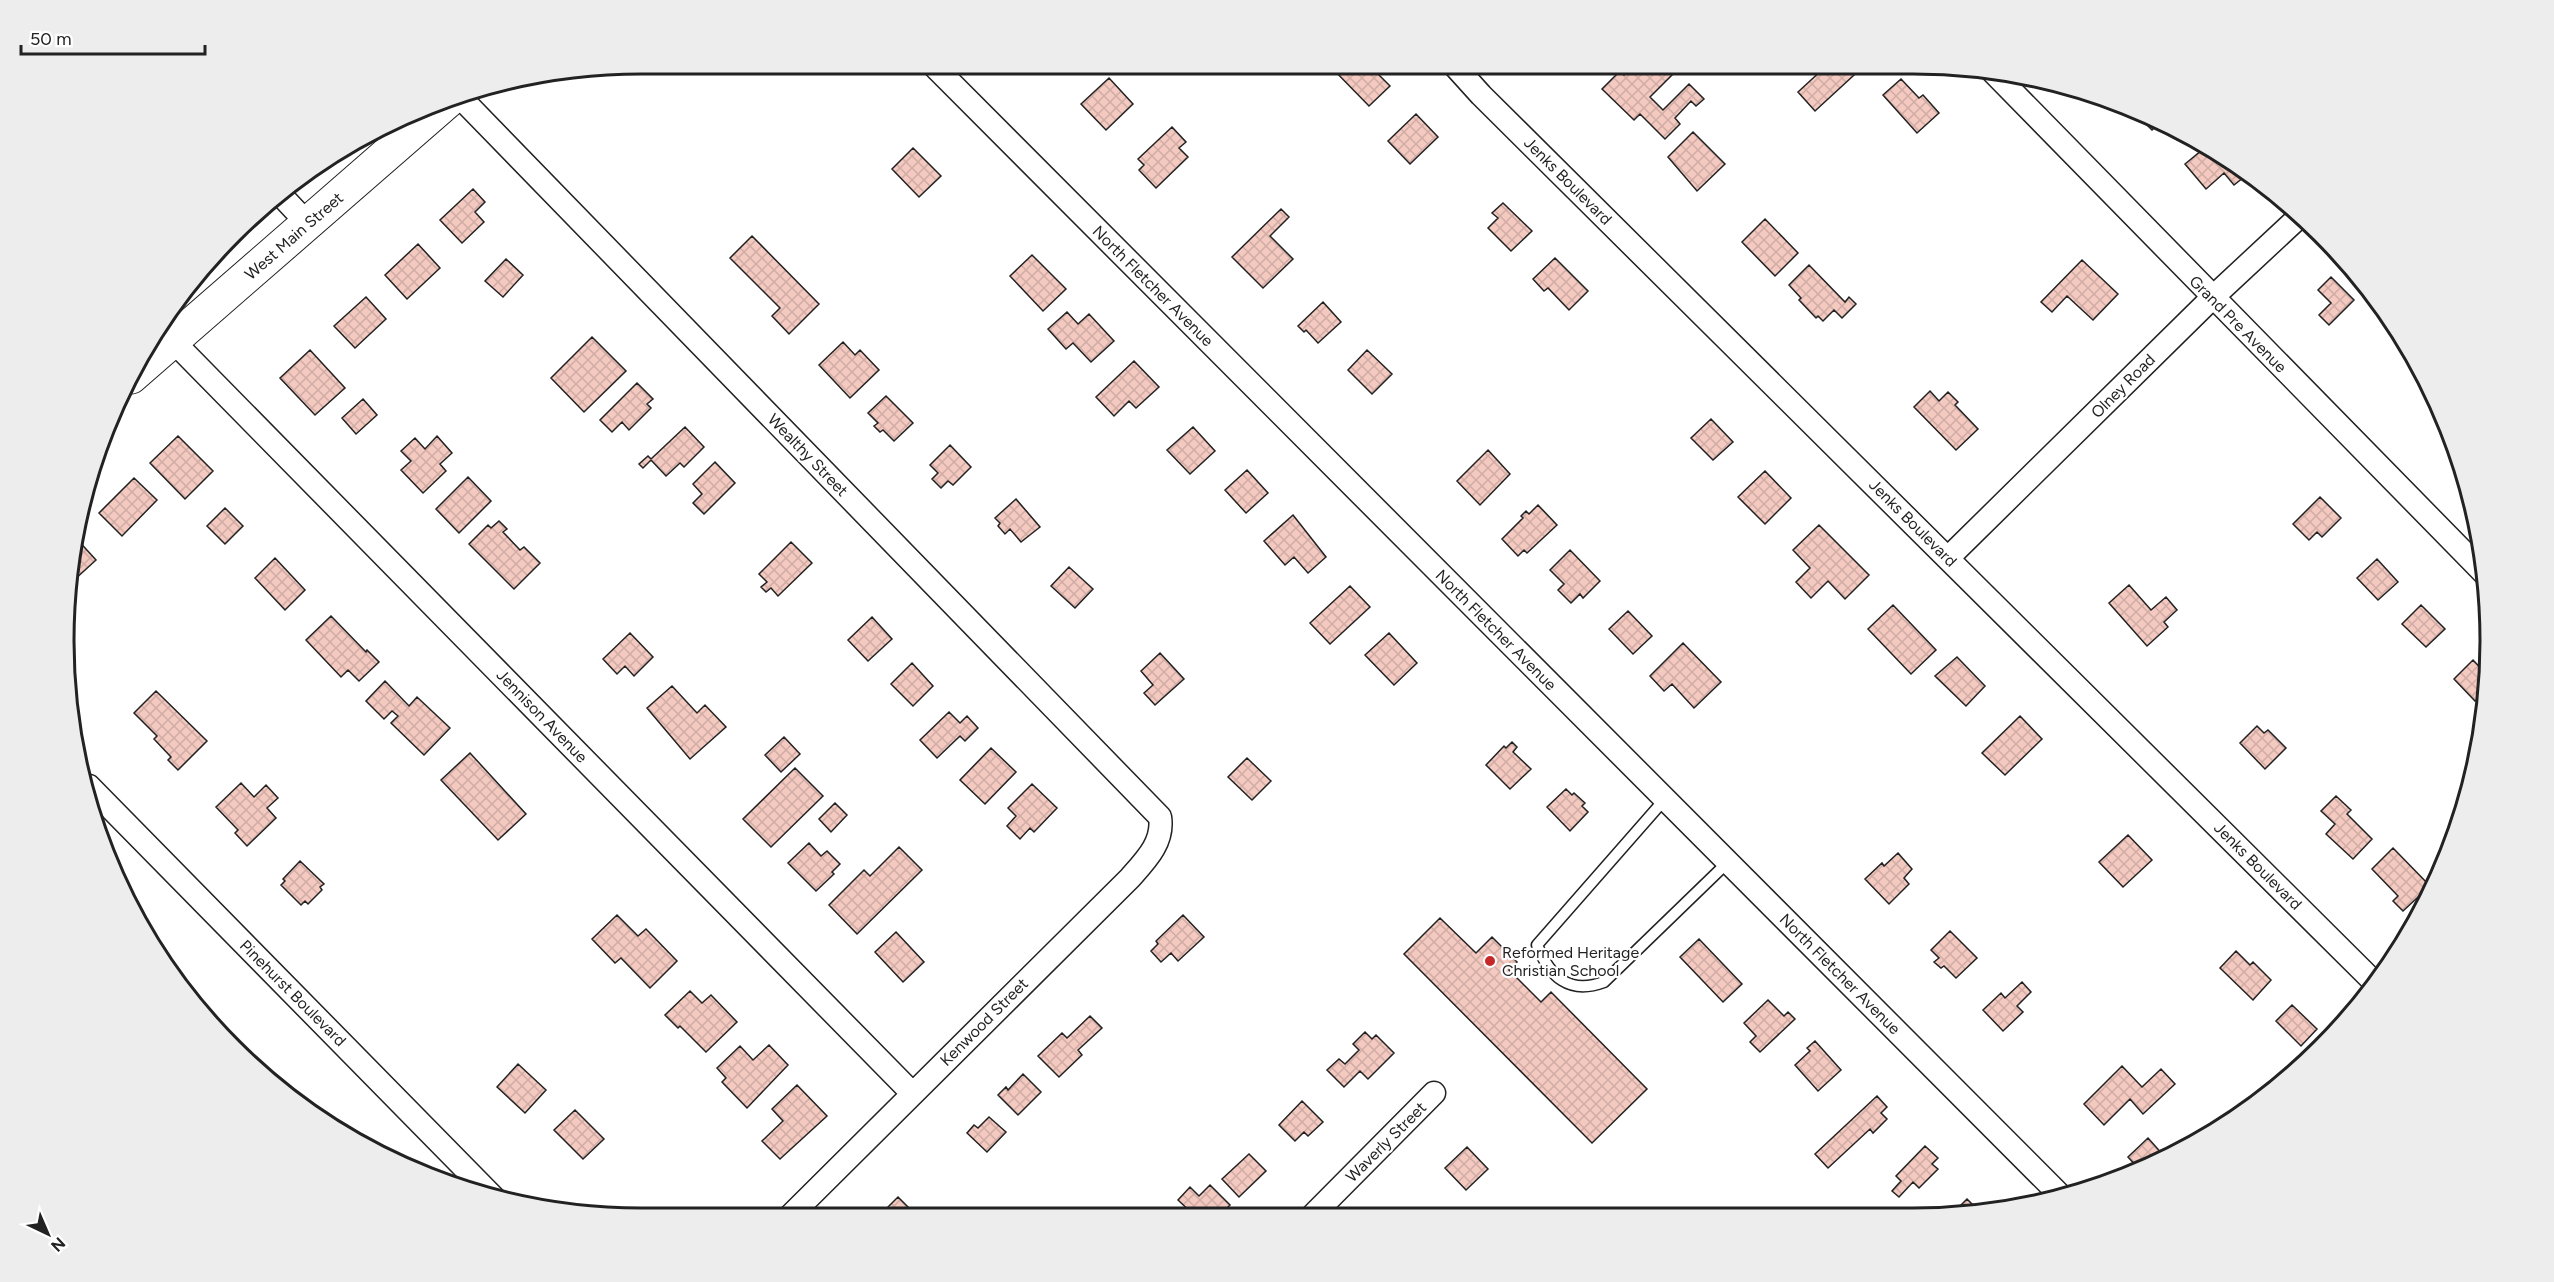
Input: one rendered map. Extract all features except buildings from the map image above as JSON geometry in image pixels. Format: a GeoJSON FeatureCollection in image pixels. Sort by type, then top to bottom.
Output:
{"type":"FeatureCollection","features":[{"type":"Feature","properties":{"kind":"main road","name":"West Main Street"},"geometry":{"type":"LineString","coordinates":[[147,363],[434,113]]}},
{"type":"Feature","properties":{"kind":"street","name":"North Fletcher Avenue"},"geometry":{"type":"LineString","coordinates":[[942,74],[2055,1190]]}},
{"type":"Feature","properties":{"kind":"street","name":"Jenks Boulevard"},"geometry":{"type":"LineString","coordinates":[[1462,74],[1480,95],[2369,977]]}},
{"type":"Feature","properties":{"kind":"street","name":"Grand Pre Avenue"},"geometry":{"type":"LineString","coordinates":[[2001,80],[2476,564]]}},
{"type":"Feature","properties":{"kind":"street","name":"Wealthy Street"},"geometry":{"type":"LineString","coordinates":[[464,102],[1160,817]]}},
{"type":"Feature","properties":{"kind":"street"},"geometry":{"type":"LineString","coordinates":[[286,199],[308,224]]}},
{"type":"Feature","properties":{"kind":"street","name":"Olney Road"},"geometry":{"type":"LineString","coordinates":[[1948,558],[2212,298],[2294,221]]}},
{"type":"Feature","properties":{"kind":"street","name":"Jennison Avenue"},"geometry":{"type":"LineString","coordinates":[[172,340],[912,1093]]}},
{"type":"Feature","properties":{"kind":"street","name":"Pinehurst Boulevard"},"geometry":{"type":"LineString","coordinates":[[94,791],[481,1185]]}},
{"type":"Feature","properties":{"kind":"street","name":"Kenwood Street"},"geometry":{"type":"LineString","coordinates":[[798,1208],[1136,871],[1157,843],[1162,830],[1160,817]]}},
{"type":"Feature","properties":{"kind":"street","name":"Waverly Street"},"geometry":{"type":"LineString","coordinates":[[1320,1208],[1434,1093]]}},
{"type":"Feature","properties":{"kind":"lane"},"geometry":{"type":"LineString","coordinates":[[1665,799],[1537,945],[1545,965],[1563,982],[1575,987],[1590,987],[1604,982],[1728,862]]}},
{"type":"Feature","properties":{"kind":"place","name":"Reformed Heritage Christian School"},"geometry":{"type":"Point","coordinates":[1490,961]}}]}
